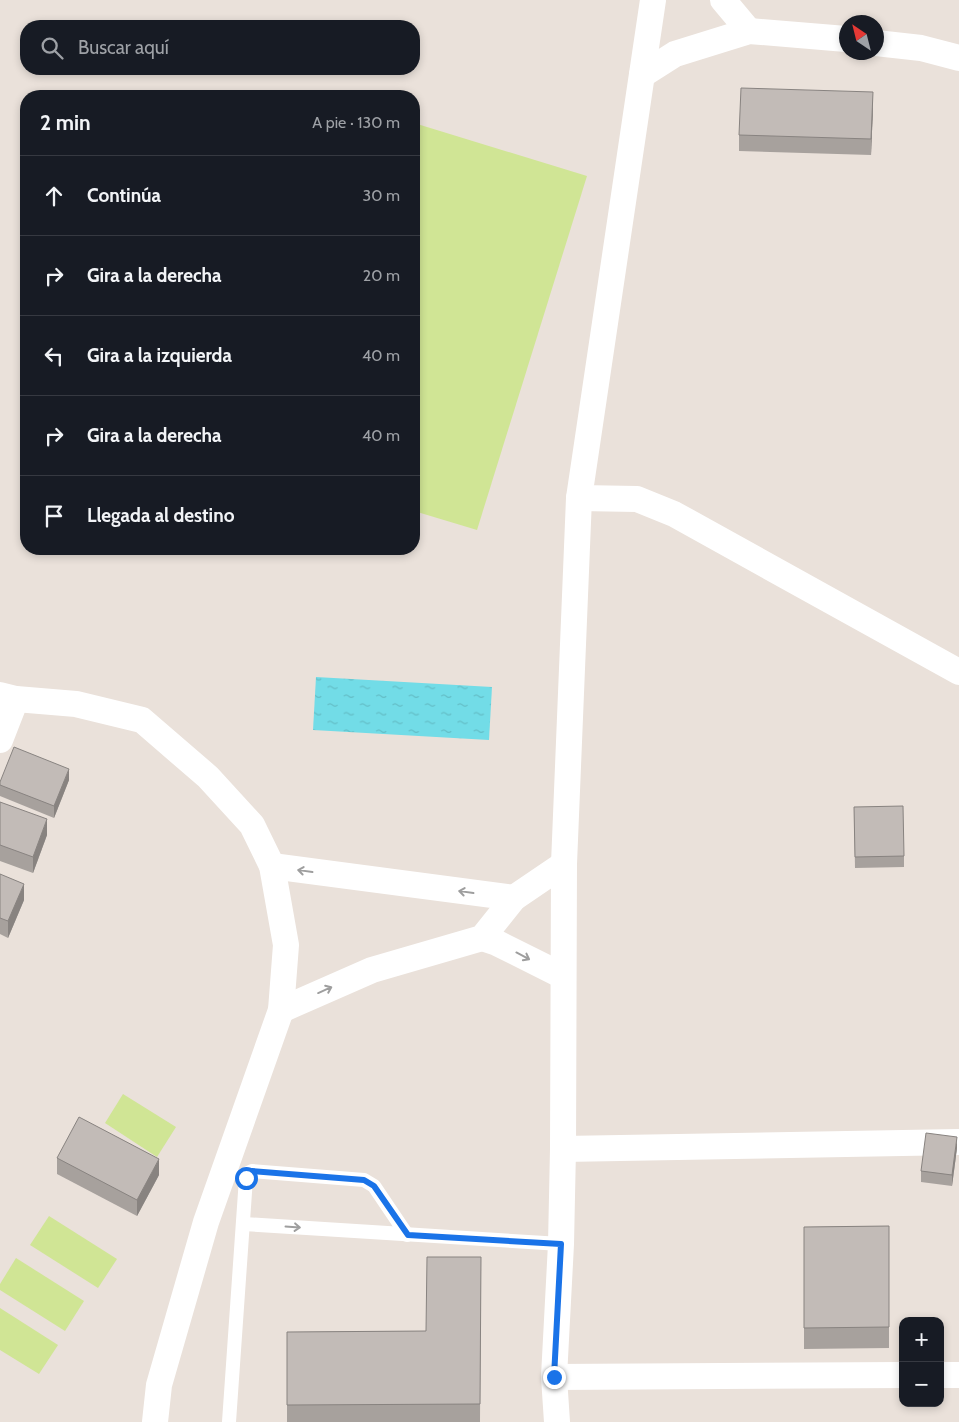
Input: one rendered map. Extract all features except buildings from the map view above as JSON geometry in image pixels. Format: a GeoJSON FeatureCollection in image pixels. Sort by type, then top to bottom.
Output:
{"type":"FeatureCollection","features":[{"type":"Feature","properties":{"kind":"street"},"geometry":{"type":"LineString","coordinates":[[557,1422],[554,1377],[561,1244],[564,864],[579,498],[653,0]]}},
{"type":"Feature","properties":{"kind":"street"},"geometry":{"type":"LineString","coordinates":[[723,0],[749,31]]}},
{"type":"Feature","properties":{"kind":"street"},"geometry":{"type":"LineString","coordinates":[[642,75],[675,54],[749,31],[839,38]]}},
{"type":"Feature","properties":{"kind":"street"},"geometry":{"type":"LineString","coordinates":[[884,43],[921,48],[959,58]]}},
{"type":"Feature","properties":{"kind":"street"},"geometry":{"type":"LineString","coordinates":[[579,498],[637,499],[674,514],[959,672]]}},
{"type":"Feature","properties":{"kind":"street"},"geometry":{"type":"LineString","coordinates":[[0,740],[8,697],[76,704],[142,720],[208,777],[252,825],[272,866],[286,945],[281,1010],[206,1222],[159,1386],[155,1422]]}},
{"type":"Feature","properties":{"kind":"street"},"geometry":{"type":"LineString","coordinates":[[482,938],[514,898],[564,864]]}},
{"type":"Feature","properties":{"kind":"street"},"geometry":{"type":"LineString","coordinates":[[272,866],[514,898]]}},
{"type":"Feature","properties":{"kind":"street"},"geometry":{"type":"LineString","coordinates":[[281,1010],[372,970],[482,938],[496,942],[563,976]]}},
{"type":"Feature","properties":{"kind":"street"},"geometry":{"type":"LineString","coordinates":[[562,1149],[959,1142]]}},
{"type":"Feature","properties":{"kind":"street"},"geometry":{"type":"LineString","coordinates":[[554,1377],[899,1375]]}},
{"type":"Feature","properties":{"kind":"street"},"geometry":{"type":"LineString","coordinates":[[944,1375],[959,1375]]}},
{"type":"Feature","properties":{"kind":"lane"},"geometry":{"type":"LineString","coordinates":[[229,1422],[246,1178],[248,1173],[252,1171],[364,1180],[374,1186],[408,1235]]}},
{"type":"Feature","properties":{"kind":"lane"},"geometry":{"type":"LineString","coordinates":[[244,1224],[561,1244]]}},
{"type":"Feature","properties":{"kind":"green space"},"geometry":{"type":"Polygon","coordinates":[[[420,125],[587,176],[477,530],[420,513],[420,125]]]}},
{"type":"Feature","properties":{"kind":"green space"},"geometry":{"type":"Polygon","coordinates":[[[123,1094],[176,1127],[157,1157],[105,1123],[123,1094]]]}},
{"type":"Feature","properties":{"kind":"green space"},"geometry":{"type":"Polygon","coordinates":[[[49,1216],[117,1259],[98,1288],[30,1245],[49,1216]]]}},
{"type":"Feature","properties":{"kind":"green space"},"geometry":{"type":"Polygon","coordinates":[[[16,1258],[84,1301],[65,1331],[0,1290],[0,1284],[16,1258]]]}},
{"type":"Feature","properties":{"kind":"green space"},"geometry":{"type":"Polygon","coordinates":[[[0,1308],[58,1345],[39,1374],[0,1350],[0,1308]]]}},
{"type":"Feature","properties":{"kind":"water"},"geometry":{"type":"Polygon","coordinates":[[[316,677],[492,687],[489,740],[313,730],[316,677]]]}},
{"type":"Feature","properties":{"kind":"route"},"geometry":{"type":"LineString","coordinates":[[246,1178],[248,1173],[252,1171],[364,1180],[374,1186],[408,1235],[561,1244],[554,1377]]}}]}
